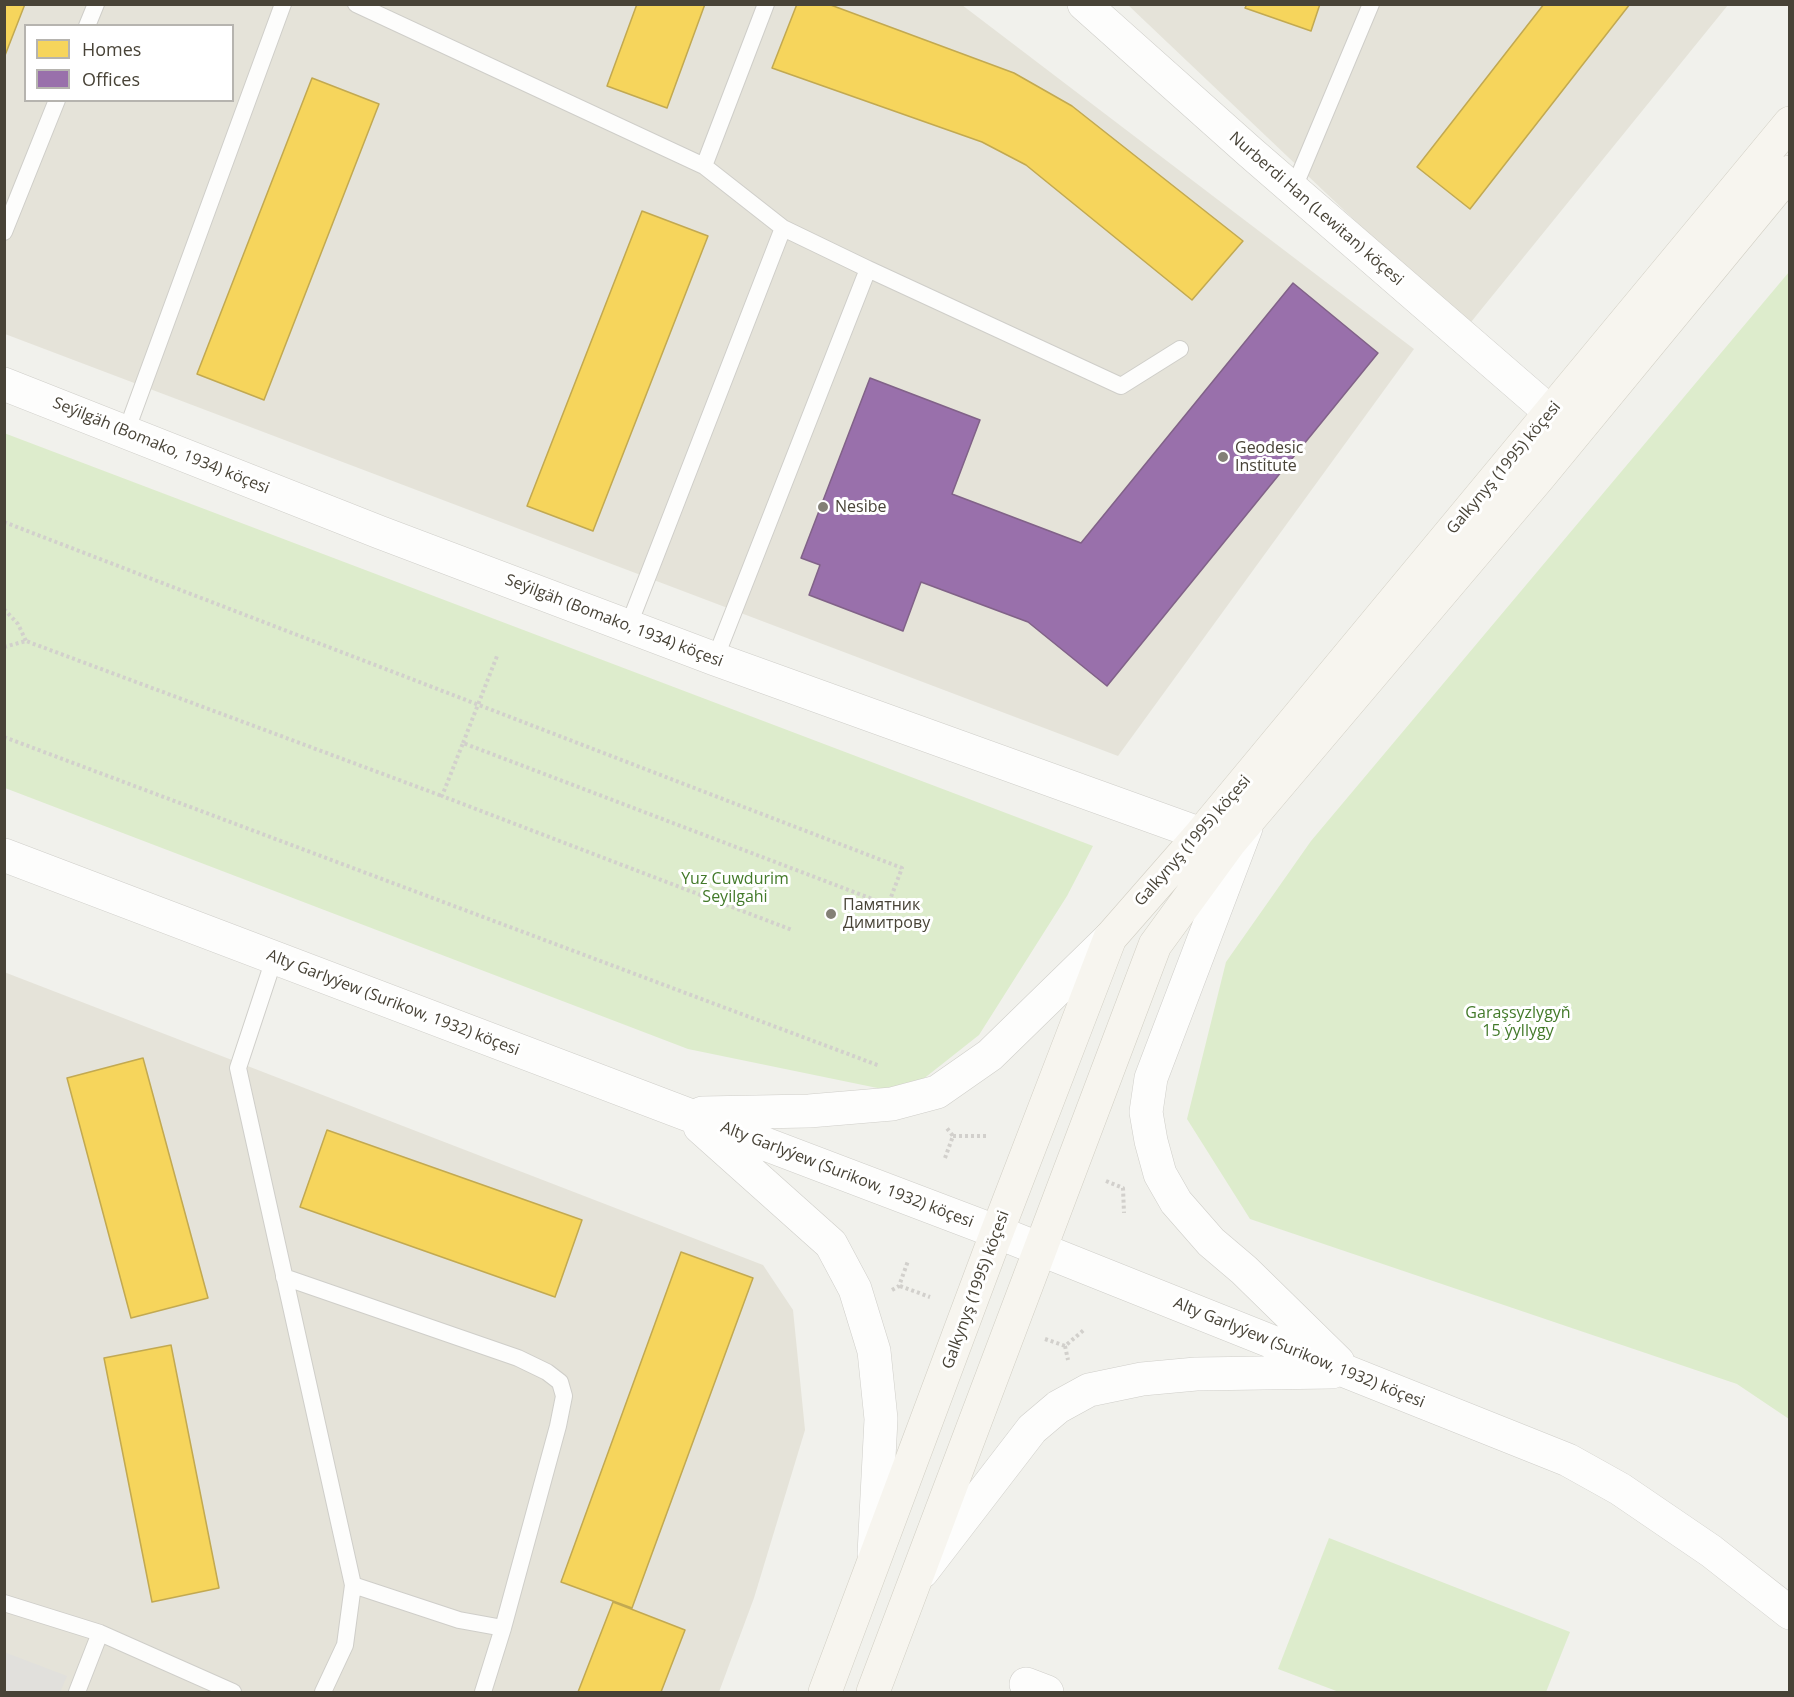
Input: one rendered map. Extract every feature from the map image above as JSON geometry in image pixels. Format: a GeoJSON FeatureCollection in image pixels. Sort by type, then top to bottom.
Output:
{"type":"FeatureCollection","features":[{"type":"Feature","properties":{"kind":"main road","name":"Galkynyş (1995) köçesi"},"geometry":{"type":"LineString","coordinates":[[873,1692],[1155,945],[1227,831],[1550,412],[1790,123]]}},
{"type":"Feature","properties":{"kind":"main road","name":"Galkynyş (1995) köçesi"},"geometry":{"type":"LineString","coordinates":[[825,1692],[1110,938],[1227,831],[1539,477],[1790,172]]}},
{"type":"Feature","properties":{"kind":"street","name":"Nurberdi Han (Lewitan) köçesi"},"geometry":{"type":"LineString","coordinates":[[1084,4],[1293,190],[1550,412]]}},
{"type":"Feature","properties":{"kind":"street","name":"Seýilgäh (Bomako, 1934) köçesi"},"geometry":{"type":"LineString","coordinates":[[4,384],[390,536],[715,659],[1227,831]]}},
{"type":"Feature","properties":{"kind":"street"},"geometry":{"type":"LineString","coordinates":[[1227,831],[1151,1078],[1146,1112],[1151,1141],[1160,1174],[1176,1202],[1211,1242],[1244,1270],[1348,1372]]}},
{"type":"Feature","properties":{"kind":"street","name":"Alty Garlyýew (Surikow, 1932) köçesi"},"geometry":{"type":"LineString","coordinates":[[4,855],[1039,1248],[1578,1465],[1620,1489],[1711,1551],[1790,1613]]}},
{"type":"Feature","properties":{"kind":"street"},"geometry":{"type":"LineString","coordinates":[[686,1114],[809,1111],[892,1104],[938,1092],[990,1055],[1110,938]]}},
{"type":"Feature","properties":{"kind":"street"},"geometry":{"type":"LineString","coordinates":[[686,1114],[831,1244],[855,1289],[874,1351],[880,1419],[873,1566]]}},
{"type":"Feature","properties":{"kind":"street"},"geometry":{"type":"LineString","coordinates":[[914,1583],[1032,1429],[1058,1407],[1089,1390],[1142,1378],[1196,1374],[1348,1372]]}},
{"type":"Feature","properties":{"kind":"lane"},"geometry":{"type":"LineString","coordinates":[[88,24],[96,4]]}},
{"type":"Feature","properties":{"kind":"lane"},"geometry":{"type":"LineString","coordinates":[[126,432],[283,4]]}},
{"type":"Feature","properties":{"kind":"lane"},"geometry":{"type":"LineString","coordinates":[[356,4],[704,166],[783,228],[1121,386],[1180,349]]}},
{"type":"Feature","properties":{"kind":"lane"},"geometry":{"type":"LineString","coordinates":[[704,166],[766,4]]}},
{"type":"Feature","properties":{"kind":"lane"},"geometry":{"type":"LineString","coordinates":[[1293,190],[1371,4]]}},
{"type":"Feature","properties":{"kind":"lane"},"geometry":{"type":"LineString","coordinates":[[4,232],[56,102]]}},
{"type":"Feature","properties":{"kind":"lane"},"geometry":{"type":"LineString","coordinates":[[628,627],[783,228]]}},
{"type":"Feature","properties":{"kind":"lane"},"geometry":{"type":"LineString","coordinates":[[715,659],[868,269]]}},
{"type":"Feature","properties":{"kind":"lane"},"geometry":{"type":"LineString","coordinates":[[274,959],[238,1068],[353,1585],[345,1645],[323,1692]]}},
{"type":"Feature","properties":{"kind":"lane"},"geometry":{"type":"LineString","coordinates":[[284,1277],[518,1358],[547,1372],[560,1382],[564,1396],[558,1426],[503,1628],[483,1692]]}},
{"type":"Feature","properties":{"kind":"lane"},"geometry":{"type":"LineString","coordinates":[[353,1585],[459,1620],[503,1628]]}},
{"type":"Feature","properties":{"kind":"lane"},"geometry":{"type":"LineString","coordinates":[[4,1603],[100,1633],[233,1692]]}},
{"type":"Feature","properties":{"kind":"lane"},"geometry":{"type":"LineString","coordinates":[[77,1692],[100,1633]]}},
{"type":"Feature","properties":{"kind":"path"},"geometry":{"type":"LineString","coordinates":[[4,522],[902,867],[888,906],[463,742]]}},
{"type":"Feature","properties":{"kind":"path"},"geometry":{"type":"LineString","coordinates":[[4,609],[18,624],[26,641]]}},
{"type":"Feature","properties":{"kind":"path"},"geometry":{"type":"LineString","coordinates":[[4,647],[26,641],[442,796],[792,930]]}},
{"type":"Feature","properties":{"kind":"path"},"geometry":{"type":"LineString","coordinates":[[442,796],[497,656]]}},
{"type":"Feature","properties":{"kind":"path"},"geometry":{"type":"LineString","coordinates":[[4,737],[882,1067]]}},
{"type":"Feature","properties":{"kind":"path"},"geometry":{"type":"LineString","coordinates":[[940,1120],[953,1136]]}},
{"type":"Feature","properties":{"kind":"path"},"geometry":{"type":"LineString","coordinates":[[953,1136],[989,1136]]}},
{"type":"Feature","properties":{"kind":"path"},"geometry":{"type":"LineString","coordinates":[[945,1158],[953,1136]]}},
{"type":"Feature","properties":{"kind":"path"},"geometry":{"type":"LineString","coordinates":[[1102,1180],[1124,1188],[1124,1213]]}},
{"type":"Feature","properties":{"kind":"path"},"geometry":{"type":"LineString","coordinates":[[890,1291],[899,1286],[908,1261]]}},
{"type":"Feature","properties":{"kind":"path"},"geometry":{"type":"LineString","coordinates":[[899,1286],[930,1297]]}},
{"type":"Feature","properties":{"kind":"path"},"geometry":{"type":"LineString","coordinates":[[1041,1337],[1065,1346],[1085,1329]]}},
{"type":"Feature","properties":{"kind":"shaded area"},"geometry":{"type":"Polygon","coordinates":[[[4,5],[962,5],[1414,349],[1118,756],[5,334],[4,5]]]}},
{"type":"Feature","properties":{"kind":"shaded area"},"geometry":{"type":"Polygon","coordinates":[[[1128,5],[1728,5],[1467,327],[1128,5]]]}},
{"type":"Feature","properties":{"kind":"shaded area"},"geometry":{"type":"Polygon","coordinates":[[[4,972],[763,1265],[793,1310],[805,1430],[754,1598],[719,1692],[5,1692],[4,972]]]}},
{"type":"Feature","properties":{"kind":"shaded area"},"geometry":{"type":"Polygon","coordinates":[[[4,1652],[67,1676],[60,1692],[5,1692],[4,1652]]]}},
{"type":"Feature","properties":{"kind":"green space","name":"Garaşsyzlygyň 15 ýyllygy"},"geometry":{"type":"Polygon","coordinates":[[[1789,272],[1789,1419],[1737,1384],[1250,1219],[1187,1119],[1226,962],[1311,841],[1789,272]]]}},
{"type":"Feature","properties":{"kind":"green space","name":"Yuz Cuwdurim Seyilgahi"},"geometry":{"type":"Polygon","coordinates":[[[4,433],[1093,846],[1067,896],[979,1035],[922,1080],[892,1091],[688,1049],[5,788],[4,433]]]}},
{"type":"Feature","properties":{"kind":"green space"},"geometry":{"type":"Polygon","coordinates":[[[1329,1538],[1570,1632],[1546,1692],[1339,1692],[1278,1669],[1329,1538]]]}},
{"type":"Feature","properties":{"kind":"building: Homes"},"geometry":{"type":"Polygon","coordinates":[[[4,4],[25,4],[4,58],[4,4]]]}},
{"type":"Feature","properties":{"kind":"building: Homes"},"geometry":{"type":"Polygon","coordinates":[[[637,4],[705,4],[667,108],[607,86],[637,4]]]}},
{"type":"Feature","properties":{"kind":"building: Homes"},"geometry":{"type":"Polygon","coordinates":[[[797,4],[828,4],[1014,73],[1072,106],[1243,241],[1192,300],[1026,165],[982,142],[772,68],[797,4]]]}},
{"type":"Feature","properties":{"kind":"building: Homes"},"geometry":{"type":"Polygon","coordinates":[[[1247,4],[1320,4],[1311,31],[1245,8],[1247,4]]]}},
{"type":"Feature","properties":{"kind":"building: Homes"},"geometry":{"type":"Polygon","coordinates":[[[1544,4],[1630,4],[1470,209],[1417,167],[1544,4]]]}},
{"type":"Feature","properties":{"kind":"building: Homes"},"geometry":{"type":"Polygon","coordinates":[[[312,78],[379,104],[264,400],[197,374],[312,78]]]}},
{"type":"Feature","properties":{"kind":"building: Homes"},"geometry":{"type":"Polygon","coordinates":[[[642,211],[708,236],[593,531],[527,506],[642,211]]]}},
{"type":"Feature","properties":{"kind":"building: Homes"},"geometry":{"type":"Polygon","coordinates":[[[143,1058],[208,1298],[131,1318],[67,1078],[143,1058]]]}},
{"type":"Feature","properties":{"kind":"building: Homes"},"geometry":{"type":"Polygon","coordinates":[[[327,1130],[582,1220],[555,1297],[300,1207],[327,1130]]]}},
{"type":"Feature","properties":{"kind":"building: Homes"},"geometry":{"type":"Polygon","coordinates":[[[681,1252],[753,1278],[632,1608],[561,1582],[681,1252]]]}},
{"type":"Feature","properties":{"kind":"building: Homes"},"geometry":{"type":"Polygon","coordinates":[[[171,1345],[219,1588],[152,1602],[104,1358],[171,1345]]]}},
{"type":"Feature","properties":{"kind":"building: Homes"},"geometry":{"type":"Polygon","coordinates":[[[613,1602],[685,1630],[661,1692],[578,1692],[613,1602]]]}},
{"type":"Feature","properties":{"kind":"building: Offices","name":"Geodesic Institute"},"geometry":{"type":"Polygon","coordinates":[[[1293,283],[1378,353],[1107,686],[1028,622],[921,582],[903,631],[809,595],[820,565],[801,558],[870,378],[980,420],[952,494],[1081,543],[1293,283]]]}},
{"type":"Feature","properties":{"kind":"place","name":"Geodesic Institute"},"geometry":{"type":"Point","coordinates":[1223,457]}},
{"type":"Feature","properties":{"kind":"place","name":"Nesibe"},"geometry":{"type":"Point","coordinates":[823,507]}},
{"type":"Feature","properties":{"kind":"place","name":"Памятник Димитрову"},"geometry":{"type":"Point","coordinates":[831,914]}}]}
